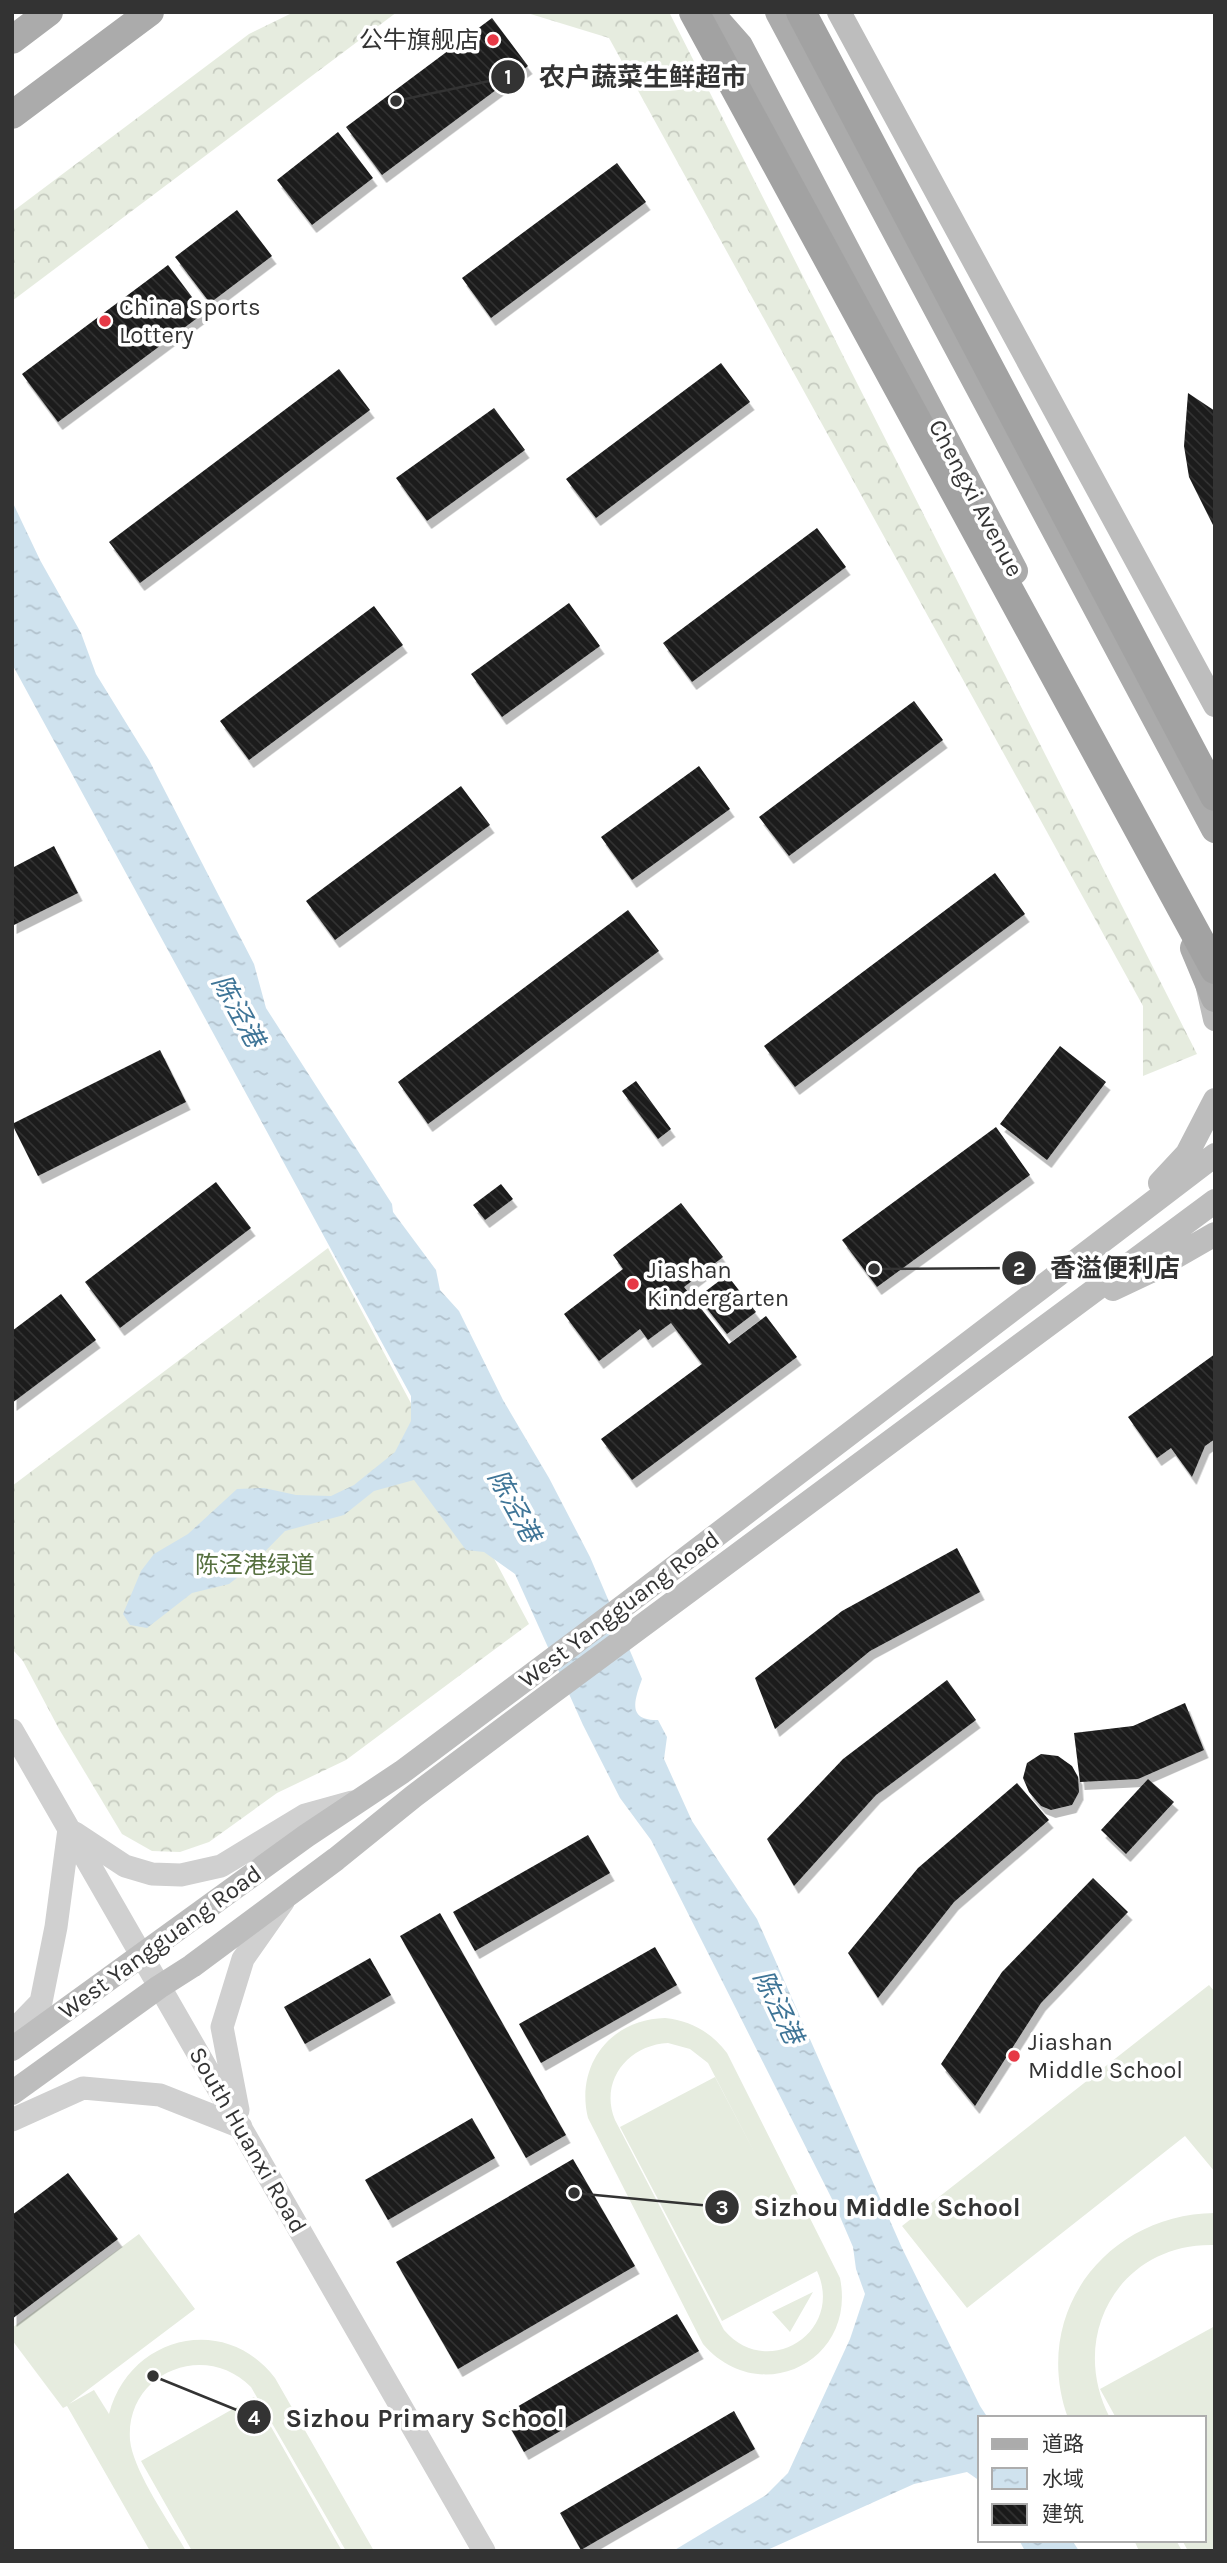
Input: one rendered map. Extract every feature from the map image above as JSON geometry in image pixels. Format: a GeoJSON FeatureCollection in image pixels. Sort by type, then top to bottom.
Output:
{"type":"FeatureCollection","features":[{"type":"Feature","properties":{"kind":"highway"},"geometry":{"type":"LineString","coordinates":[[694,12],[1209,969]]}},
{"type":"Feature","properties":{"kind":"highway"},"geometry":{"type":"LineString","coordinates":[[807,23],[1215,796]]}},
{"type":"Feature","properties":{"kind":"main road"},"geometry":{"type":"LineString","coordinates":[[12,40],[49,12]]}},
{"type":"Feature","properties":{"kind":"main road"},"geometry":{"type":"LineString","coordinates":[[12,115],[150,12]]}},
{"type":"Feature","properties":{"kind":"main road","name":"Chengxi Avenue"},"geometry":{"type":"LineString","coordinates":[[709,12],[738,46],[1096,725],[1209,969],[1215,998]]}},
{"type":"Feature","properties":{"kind":"main road"},"geometry":{"type":"LineString","coordinates":[[779,12],[1215,829]]}},
{"type":"Feature","properties":{"kind":"main road"},"geometry":{"type":"LineString","coordinates":[[839,12],[1215,705]]}},
{"type":"Feature","properties":{"kind":"main road"},"geometry":{"type":"LineString","coordinates":[[1209,969],[1215,1019]]}},
{"type":"Feature","properties":{"kind":"main road"},"geometry":{"type":"LineString","coordinates":[[1118,1229],[1186,1154],[1215,1100]]}},
{"type":"Feature","properties":{"kind":"main road","name":"West Yangguang Road"},"geometry":{"type":"LineString","coordinates":[[12,2049],[402,1772],[1215,1155]]}},
{"type":"Feature","properties":{"kind":"main road","name":"West Yangguang Road"},"geometry":{"type":"LineString","coordinates":[[12,2093],[159,1986],[192,1966],[635,1630],[1215,1201]]}},
{"type":"Feature","properties":{"kind":"main road"},"geometry":{"type":"LineString","coordinates":[[1059,1315],[1149,1272],[1215,1234]]}},
{"type":"Feature","properties":{"kind":"street","name":"South Huanxi Road"},"geometry":{"type":"LineString","coordinates":[[12,1730],[484,2551]]}},
{"type":"Feature","properties":{"kind":"street"},"geometry":{"type":"LineString","coordinates":[[12,2032],[41,2002],[56,1927],[69,1829],[125,1866],[152,1874],[181,1875],[221,1866],[305,1815],[359,1800]]}},
{"type":"Feature","properties":{"kind":"street"},"geometry":{"type":"LineString","coordinates":[[241,2127],[222,2027],[243,1959],[289,1894]]}},
{"type":"Feature","properties":{"kind":"street"},"geometry":{"type":"LineString","coordinates":[[12,2120],[83,2088],[160,2095],[241,2127]]}},
{"type":"Feature","properties":{"kind":"green space"},"geometry":{"type":"Polygon","coordinates":[[[294,12],[397,12],[12,301],[12,212],[249,34],[294,12]]]}},
{"type":"Feature","properties":{"kind":"green space"},"geometry":{"type":"Polygon","coordinates":[[[524,12],[669,12],[1197,1054],[1143,1076],[1143,1006],[609,38],[524,12]]]}},
{"type":"Feature","properties":{"kind":"green space","name":"陈泾港绿道"},"geometry":{"type":"Polygon","coordinates":[[[328,1248],[529,1624],[346,1760],[277,1793],[209,1842],[180,1852],[152,1851],[122,1834],[59,1729],[23,1661],[12,1649],[12,1486],[328,1248]]]}},
{"type":"Feature","properties":{"kind":"green space"},"geometry":{"type":"Polygon","coordinates":[[[1209,1985],[1215,1992],[1215,2172],[1185,2136],[967,2308],[902,2226],[1209,1985]]]}},
{"type":"Feature","properties":{"kind":"green space"},"geometry":{"type":"Polygon","coordinates":[[[665,2018],[692,2025],[707,2033],[727,2053],[840,2278],[841,2308],[834,2333],[819,2353],[799,2367],[775,2374],[750,2373],[726,2363],[703,2344],[588,2118],[585,2099],[592,2063],[601,2048],[613,2036],[646,2020],[665,2018]],[[668,2043],[654,2045],[629,2058],[614,2079],[611,2092],[615,2120],[724,2330],[741,2345],[761,2351],[780,2350],[797,2342],[811,2330],[820,2313],[823,2293],[817,2271],[722,2321],[620,2127],[715,2077],[759,2161],[708,2063],[690,2049],[668,2043]]]}},
{"type":"Feature","properties":{"kind":"green space"},"geometry":{"type":"Polygon","coordinates":[[[1215,2213],[1215,2245],[1181,2248],[1152,2259],[1129,2277],[1111,2300],[1099,2326],[1095,2356],[1098,2387],[1109,2416],[1068,2416],[1059,2379],[1060,2342],[1069,2307],[1087,2276],[1111,2251],[1141,2231],[1176,2218],[1215,2213]]]}},
{"type":"Feature","properties":{"kind":"green space"},"geometry":{"type":"Polygon","coordinates":[[[139,2234],[195,2309],[69,2404],[94,2390],[109,2414],[120,2387],[136,2366],[157,2351],[181,2342],[206,2340],[231,2345],[254,2357],[275,2378],[374,2551],[346,2551],[251,2387],[232,2373],[212,2366],[191,2365],[171,2371],[154,2381],[140,2397],[132,2417],[130,2440],[138,2466],[153,2497],[186,2551],[150,2551],[67,2406],[63,2408],[12,2340],[12,2328],[139,2234]]]}},
{"type":"Feature","properties":{"kind":"green space"},"geometry":{"type":"Polygon","coordinates":[[[813,2292],[790,2332],[772,2312],[813,2292]]]}},
{"type":"Feature","properties":{"kind":"green space"},"geometry":{"type":"Polygon","coordinates":[[[1215,2326],[1215,2551],[1188,2551],[1183,2542],[1206,2542],[1206,2416],[1115,2416],[1100,2389],[1215,2326]]]}},
{"type":"Feature","properties":{"kind":"green space"},"geometry":{"type":"Polygon","coordinates":[[[254,2397],[342,2551],[192,2551],[141,2461],[254,2397]]]}},
{"type":"Feature","properties":{"kind":"green space"},"geometry":{"type":"Polygon","coordinates":[[[1135,2542],[1177,2542],[1182,2551],[1139,2551],[1135,2542]]]}},
{"type":"Feature","properties":{"kind":"water","name":"陈泾港"},"geometry":{"type":"Polygon","coordinates":[[[12,501],[40,560],[81,633],[96,674],[149,760],[254,964],[266,1008],[392,1204],[393,1212],[436,1270],[440,1290],[459,1311],[503,1400],[549,1478],[590,1557],[642,1679],[635,1707],[637,1713],[641,1717],[658,1720],[667,1737],[664,1759],[692,1821],[757,1919],[902,2248],[987,2416],[978,2416],[978,2480],[967,2472],[914,2484],[765,2551],[673,2551],[766,2495],[788,2473],[850,2339],[865,2294],[856,2269],[853,2247],[835,2205],[651,1840],[620,1798],[583,1725],[515,1574],[484,1552],[466,1550],[414,1480],[374,1491],[344,1515],[285,1531],[247,1570],[229,1584],[192,1593],[147,1628],[130,1625],[123,1614],[141,1571],[154,1554],[188,1534],[237,1489],[264,1488],[296,1495],[331,1496],[354,1485],[395,1452],[411,1421],[411,1396],[12,664],[12,501]]]}},
{"type":"Feature","properties":{"kind":"water"},"geometry":{"type":"Polygon","coordinates":[[[1020,2542],[1073,2542],[1079,2551],[1025,2551],[1020,2542]]]}},
{"type":"Feature","properties":{"kind":"building"},"geometry":{"type":"Polygon","coordinates":[[[492,18],[528,66],[382,175],[346,127],[492,18]]]}},
{"type":"Feature","properties":{"kind":"building"},"geometry":{"type":"Polygon","coordinates":[[[338,132],[373,178],[312,225],[277,180],[338,132]]]}},
{"type":"Feature","properties":{"kind":"building"},"geometry":{"type":"Polygon","coordinates":[[[617,163],[646,202],[491,318],[462,278],[617,163]]]}},
{"type":"Feature","properties":{"kind":"building"},"geometry":{"type":"Polygon","coordinates":[[[237,210],[272,256],[210,303],[175,257],[237,210]]]}},
{"type":"Feature","properties":{"kind":"building"},"geometry":{"type":"Polygon","coordinates":[[[168,265],[204,313],[58,422],[22,374],[168,265]]]}},
{"type":"Feature","properties":{"kind":"building"},"geometry":{"type":"Polygon","coordinates":[[[721,363],[750,402],[596,518],[566,479],[721,363]]]}},
{"type":"Feature","properties":{"kind":"building"},"geometry":{"type":"Polygon","coordinates":[[[339,369],[370,410],[140,583],[109,542],[339,369]]]}},
{"type":"Feature","properties":{"kind":"building"},"geometry":{"type":"Polygon","coordinates":[[[1188,393],[1215,411],[1215,529],[1189,477],[1184,446],[1188,393]]]}},
{"type":"Feature","properties":{"kind":"building"},"geometry":{"type":"Polygon","coordinates":[[[494,408],[525,450],[427,521],[396,478],[494,408]]]}},
{"type":"Feature","properties":{"kind":"building"},"geometry":{"type":"Polygon","coordinates":[[[817,528],[846,567],[692,682],[663,643],[817,528]]]}},
{"type":"Feature","properties":{"kind":"building"},"geometry":{"type":"Polygon","coordinates":[[[569,603],[600,646],[502,717],[471,674],[569,603]]]}},
{"type":"Feature","properties":{"kind":"building"},"geometry":{"type":"Polygon","coordinates":[[[374,606],[403,645],[249,760],[220,721],[374,606]]]}},
{"type":"Feature","properties":{"kind":"building"},"geometry":{"type":"Polygon","coordinates":[[[914,701],[943,740],[789,856],[759,817],[914,701]]]}},
{"type":"Feature","properties":{"kind":"building"},"geometry":{"type":"Polygon","coordinates":[[[699,766],[730,809],[632,880],[601,837],[699,766]]]}},
{"type":"Feature","properties":{"kind":"building"},"geometry":{"type":"Polygon","coordinates":[[[461,786],[490,825],[335,940],[306,901],[461,786]]]}},
{"type":"Feature","properties":{"kind":"building"},"geometry":{"type":"Polygon","coordinates":[[[54,846],[78,893],[12,926],[12,868],[54,846]]]}},
{"type":"Feature","properties":{"kind":"building"},"geometry":{"type":"Polygon","coordinates":[[[995,873],[1025,914],[795,1087],[764,1046],[995,873]]]}},
{"type":"Feature","properties":{"kind":"building"},"geometry":{"type":"Polygon","coordinates":[[[628,910],[659,951],[428,1124],[398,1082],[628,910]]]}},
{"type":"Feature","properties":{"kind":"building"},"geometry":{"type":"Polygon","coordinates":[[[1060,1046],[1106,1082],[1047,1160],[1000,1124],[1060,1046]]]}},
{"type":"Feature","properties":{"kind":"building"},"geometry":{"type":"Polygon","coordinates":[[[160,1050],[186,1102],[38,1176],[12,1124],[160,1050]]]}},
{"type":"Feature","properties":{"kind":"building"},"geometry":{"type":"Polygon","coordinates":[[[636,1081],[671,1129],[658,1139],[622,1091],[636,1081]]]}},
{"type":"Feature","properties":{"kind":"building"},"geometry":{"type":"Polygon","coordinates":[[[996,1127],[1030,1175],[877,1287],[842,1240],[996,1127]]]}},
{"type":"Feature","properties":{"kind":"building"},"geometry":{"type":"Polygon","coordinates":[[[216,1182],[251,1228],[120,1328],[85,1282],[216,1182]]]}},
{"type":"Feature","properties":{"kind":"building"},"geometry":{"type":"Polygon","coordinates":[[[501,1184],[513,1199],[485,1220],[473,1205],[501,1184]]]}},
{"type":"Feature","properties":{"kind":"building"},"geometry":{"type":"Polygon","coordinates":[[[681,1203],[723,1257],[684,1287],[729,1344],[766,1316],[797,1357],[632,1480],[601,1439],[702,1364],[671,1323],[648,1340],[640,1329],[599,1361],[564,1314],[623,1269],[613,1255],[681,1203]]]}},
{"type":"Feature","properties":{"kind":"building"},"geometry":{"type":"Polygon","coordinates":[[[727,1275],[756,1312],[727,1334],[698,1297],[727,1275]]]}},
{"type":"Feature","properties":{"kind":"building"},"geometry":{"type":"Polygon","coordinates":[[[61,1294],[96,1340],[12,1403],[12,1331],[61,1294]]]}},
{"type":"Feature","properties":{"kind":"building"},"geometry":{"type":"Polygon","coordinates":[[[1215,1354],[1215,1439],[1205,1446],[1192,1477],[1171,1448],[1157,1458],[1128,1417],[1215,1354]]]}},
{"type":"Feature","properties":{"kind":"building"},"geometry":{"type":"Polygon","coordinates":[[[957,1548],[980,1592],[870,1651],[775,1729],[755,1678],[842,1611],[957,1548]]]}},
{"type":"Feature","properties":{"kind":"building"},"geometry":{"type":"Polygon","coordinates":[[[947,1680],[976,1720],[876,1795],[794,1886],[767,1839],[843,1759],[947,1680]]]}},
{"type":"Feature","properties":{"kind":"building"},"geometry":{"type":"Polygon","coordinates":[[[1185,1703],[1204,1750],[1138,1779],[1080,1782],[1074,1733],[1133,1726],[1185,1703]]]}},
{"type":"Feature","properties":{"kind":"building"},"geometry":{"type":"Polygon","coordinates":[[[1041,1754],[1058,1756],[1072,1766],[1078,1777],[1079,1792],[1072,1805],[1051,1810],[1041,1806],[1029,1792],[1023,1778],[1027,1763],[1041,1754]]]}},
{"type":"Feature","properties":{"kind":"building"},"geometry":{"type":"Polygon","coordinates":[[[1148,1779],[1174,1802],[1126,1854],[1101,1830],[1148,1779]]]}},
{"type":"Feature","properties":{"kind":"building"},"geometry":{"type":"Polygon","coordinates":[[[1017,1783],[1049,1820],[954,1902],[878,1998],[848,1953],[918,1868],[1017,1783]]]}},
{"type":"Feature","properties":{"kind":"building"},"geometry":{"type":"Polygon","coordinates":[[[588,1835],[610,1873],[475,1951],[453,1912],[588,1835]]]}},
{"type":"Feature","properties":{"kind":"building"},"geometry":{"type":"Polygon","coordinates":[[[1093,1878],[1128,1912],[1041,2003],[975,2106],[941,2064],[1002,1972],[1093,1878]]]}},
{"type":"Feature","properties":{"kind":"building"},"geometry":{"type":"Polygon","coordinates":[[[440,1913],[566,2135],[526,2158],[400,1936],[440,1913]]]}},
{"type":"Feature","properties":{"kind":"building"},"geometry":{"type":"Polygon","coordinates":[[[655,1947],[677,1985],[541,2063],[519,2024],[655,1947]]]}},
{"type":"Feature","properties":{"kind":"building"},"geometry":{"type":"Polygon","coordinates":[[[370,1958],[391,1995],[305,2044],[284,2007],[370,1958]]]}},
{"type":"Feature","properties":{"kind":"building"},"geometry":{"type":"Polygon","coordinates":[[[472,2118],[495,2158],[388,2220],[365,2180],[472,2118]]]}},
{"type":"Feature","properties":{"kind":"building"},"geometry":{"type":"Polygon","coordinates":[[[573,2159],[635,2266],[458,2369],[396,2262],[573,2159]]]}},
{"type":"Feature","properties":{"kind":"building"},"geometry":{"type":"Polygon","coordinates":[[[68,2173],[118,2239],[12,2319],[12,2215],[68,2173]]]}},
{"type":"Feature","properties":{"kind":"building"},"geometry":{"type":"Polygon","coordinates":[[[677,2314],[699,2351],[524,2452],[503,2415],[677,2314]]]}},
{"type":"Feature","properties":{"kind":"building"},"geometry":{"type":"Polygon","coordinates":[[[734,2411],[755,2449],[581,2550],[560,2513],[734,2411]]]}},
{"type":"Feature","properties":{"kind":"place","name":"公牛旗舰店"},"geometry":{"type":"Point","coordinates":[493,40]}},
{"type":"Feature","properties":{"kind":"place","name":"农户蔬菜生鲜超市"},"geometry":{"type":"Point","coordinates":[396,101]}},
{"type":"Feature","properties":{"kind":"place","name":"China Sports Lottery"},"geometry":{"type":"Point","coordinates":[105,321]}},
{"type":"Feature","properties":{"kind":"place","name":"香溢便利店"},"geometry":{"type":"Point","coordinates":[874,1269]}},
{"type":"Feature","properties":{"kind":"place","name":"Jiashan Kindergarten"},"geometry":{"type":"Point","coordinates":[633,1284]}},
{"type":"Feature","properties":{"kind":"place","name":"Jiashan Middle School"},"geometry":{"type":"Point","coordinates":[1014,2056]}},
{"type":"Feature","properties":{"kind":"place","name":"Sizhou Middle School"},"geometry":{"type":"Point","coordinates":[574,2193]}},
{"type":"Feature","properties":{"kind":"place","name":"Sizhou Primary School"},"geometry":{"type":"Point","coordinates":[153,2376]}}]}
